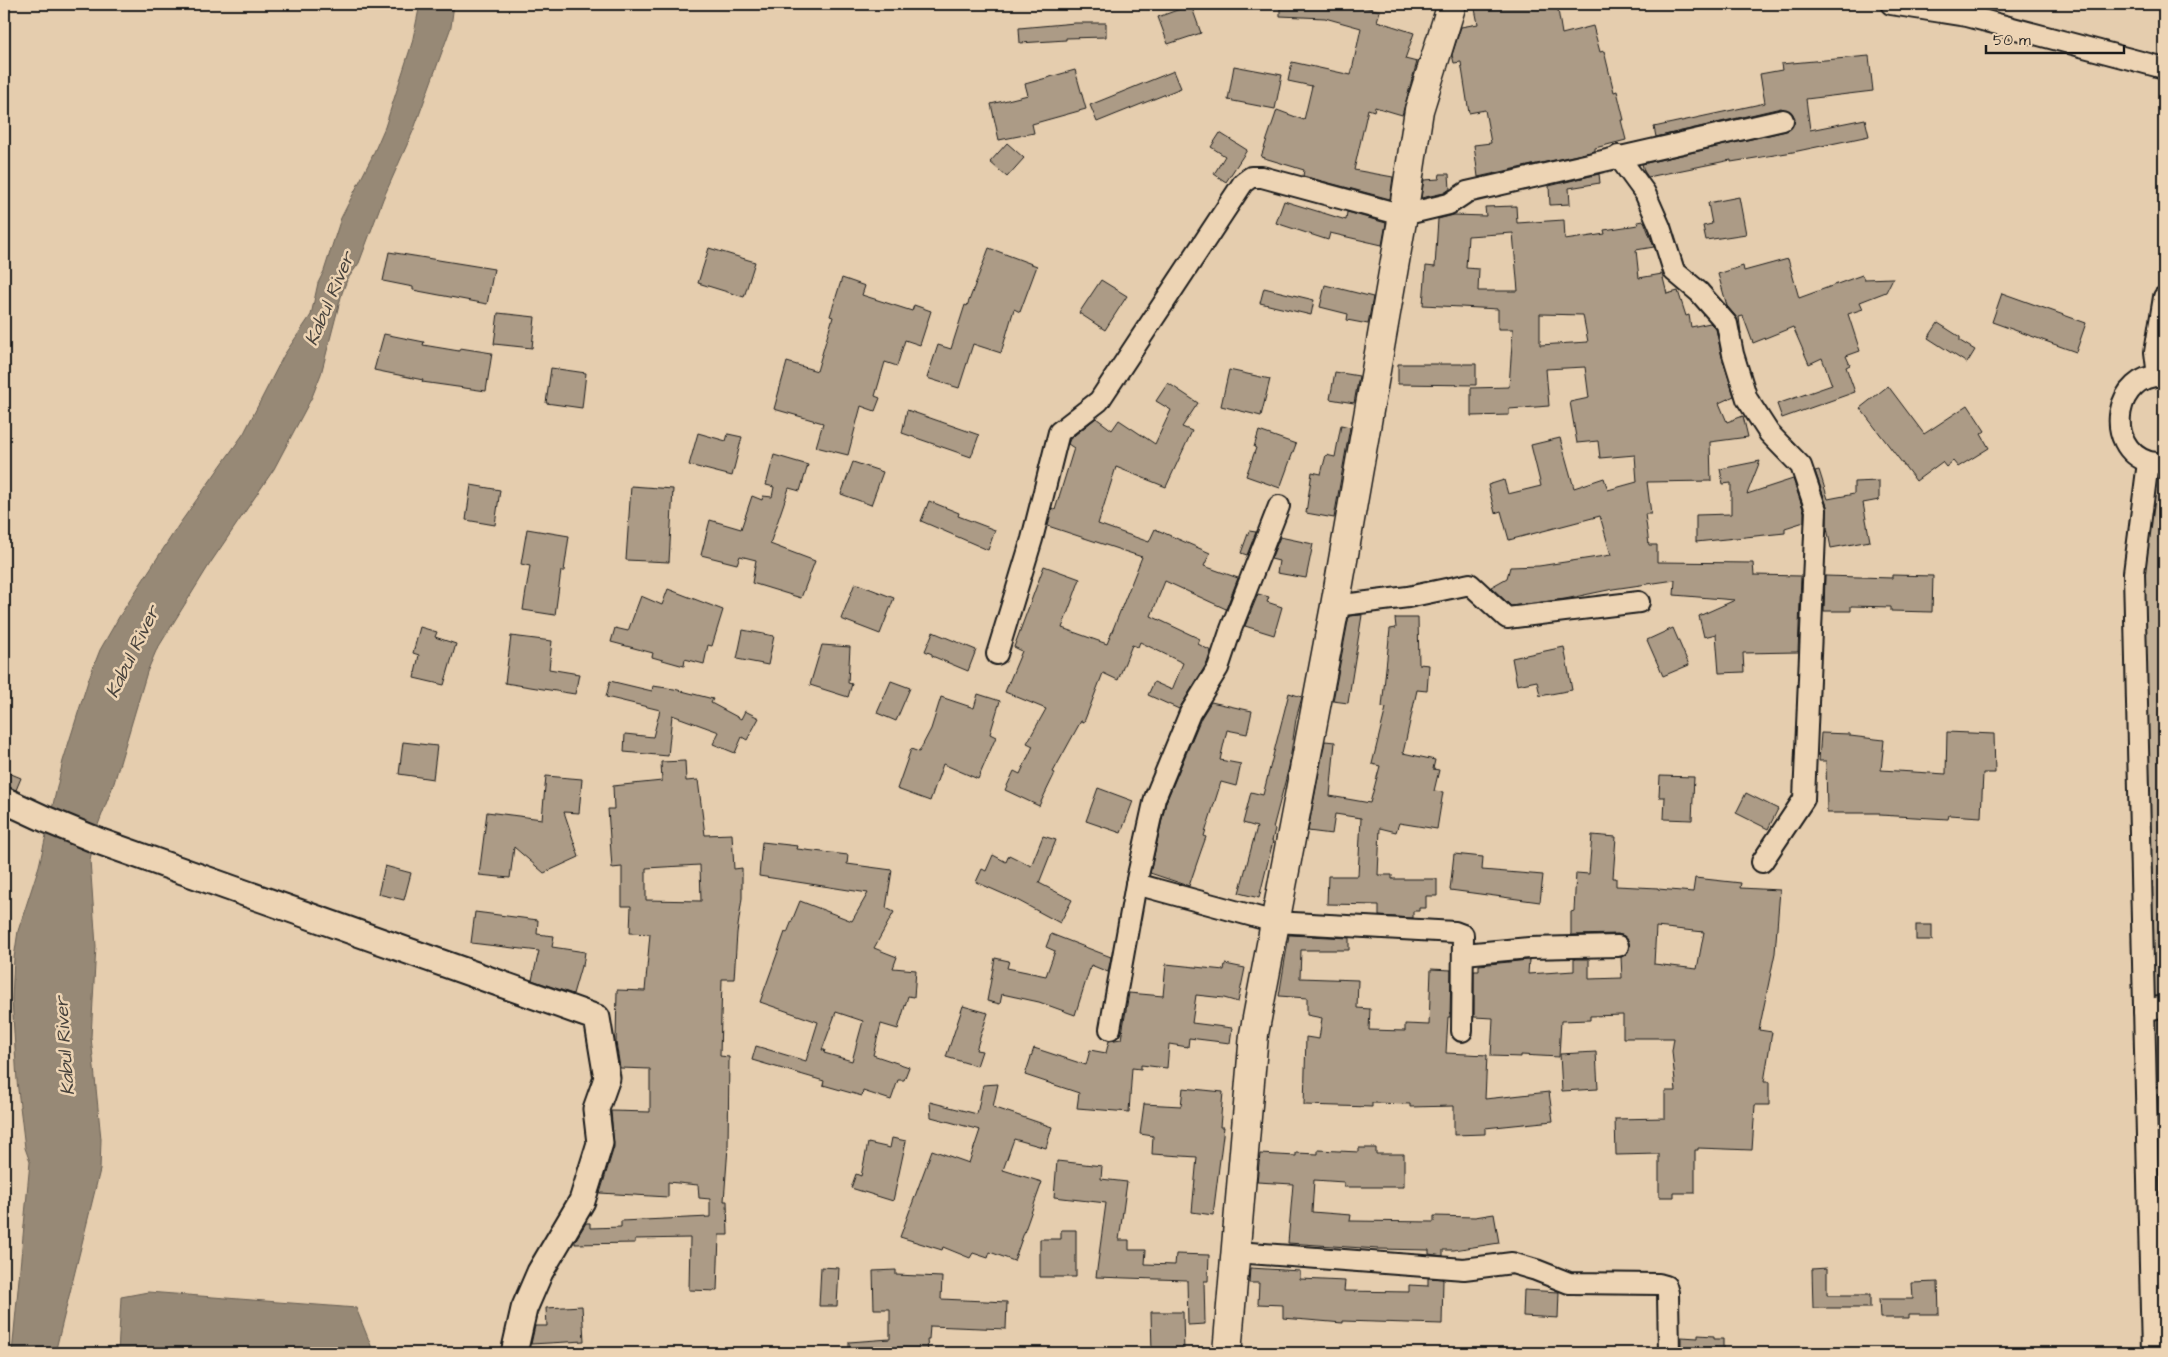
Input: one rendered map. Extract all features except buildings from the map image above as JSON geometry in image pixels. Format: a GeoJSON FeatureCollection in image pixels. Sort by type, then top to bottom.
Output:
{"type":"FeatureCollection","features":[{"type":"Feature","properties":{"kind":"main road"},"geometry":{"type":"LineString","coordinates":[[1227,1353],[1254,1034],[1335,606],[1403,215],[1419,110],[1452,4]]}},
{"type":"Feature","properties":{"kind":"street"},"geometry":{"type":"LineString","coordinates":[[1891,4],[1967,16],[2164,68]]}},
{"type":"Feature","properties":{"kind":"street"},"geometry":{"type":"LineString","coordinates":[[997,654],[1032,539],[1058,432],[1099,401],[1243,183],[1251,177],[1262,177],[1403,215],[1449,204],[1467,192],[1618,156],[1784,120]]}},
{"type":"Feature","properties":{"kind":"street"},"geometry":{"type":"LineString","coordinates":[[1618,156],[1645,193],[1660,227],[1674,272],[1699,292],[1727,324],[1733,354],[1748,399],[1769,433],[1801,466],[1816,510],[1804,799],[1762,862]]}},
{"type":"Feature","properties":{"kind":"street"},"geometry":{"type":"LineString","coordinates":[[2152,1353],[2134,573],[2156,463],[2134,453],[2123,439],[2119,423],[2121,406],[2129,392],[2142,381],[2161,376],[2155,352],[2164,297]]}},
{"type":"Feature","properties":{"kind":"street"},"geometry":{"type":"LineString","coordinates":[[1110,1029],[1136,884],[1155,798],[1190,713],[1218,668],[1231,629],[1279,506]]}},
{"type":"Feature","properties":{"kind":"street"},"geometry":{"type":"LineString","coordinates":[[1335,606],[1408,597],[1470,584],[1506,618],[1639,602]]}},
{"type":"Feature","properties":{"kind":"street"},"geometry":{"type":"LineString","coordinates":[[4,800],[45,820],[106,844],[598,1018],[607,1078],[596,1109],[600,1143],[582,1201],[540,1272],[524,1310],[514,1353]]}},
{"type":"Feature","properties":{"kind":"street"},"geometry":{"type":"LineString","coordinates":[[1136,884],[1275,922],[1455,932],[1463,935],[1462,1031]]}},
{"type":"Feature","properties":{"kind":"street"},"geometry":{"type":"LineString","coordinates":[[1464,954],[1529,948],[1618,946]]}},
{"type":"Feature","properties":{"kind":"street"},"geometry":{"type":"LineString","coordinates":[[2144,1011],[2164,1006]]}},
{"type":"Feature","properties":{"kind":"street"},"geometry":{"type":"LineString","coordinates":[[1236,1252],[1464,1269],[1512,1263],[1569,1283],[1659,1284],[1666,1286],[1668,1293],[1669,1353]]}},
{"type":"Feature","properties":{"kind":"shaded area"},"geometry":{"type":"Polygon","coordinates":[[[2148,462],[2164,464],[2164,1353],[2152,1353],[2134,573],[2148,462]]]}},
{"type":"Feature","properties":{"kind":"water","name":"Kabul River"},"geometry":{"type":"Polygon","coordinates":[[[420,4],[454,4],[451,27],[414,129],[383,199],[359,263],[347,280],[342,293],[321,374],[312,397],[274,469],[211,562],[156,651],[147,672],[114,783],[96,830],[90,860],[96,946],[91,1037],[101,1139],[100,1170],[55,1353],[12,1353],[30,1162],[25,1148],[17,1081],[12,999],[14,958],[18,931],[39,866],[63,761],[89,678],[100,650],[178,526],[244,433],[284,355],[311,315],[318,283],[324,271],[341,218],[385,127],[412,43],[420,4]]]}},
{"type":"Feature","properties":{"kind":"water"},"geometry":{"type":"Polygon","coordinates":[[[148,1292],[356,1308],[374,1353],[118,1353],[121,1297],[148,1292]]]}}]}
